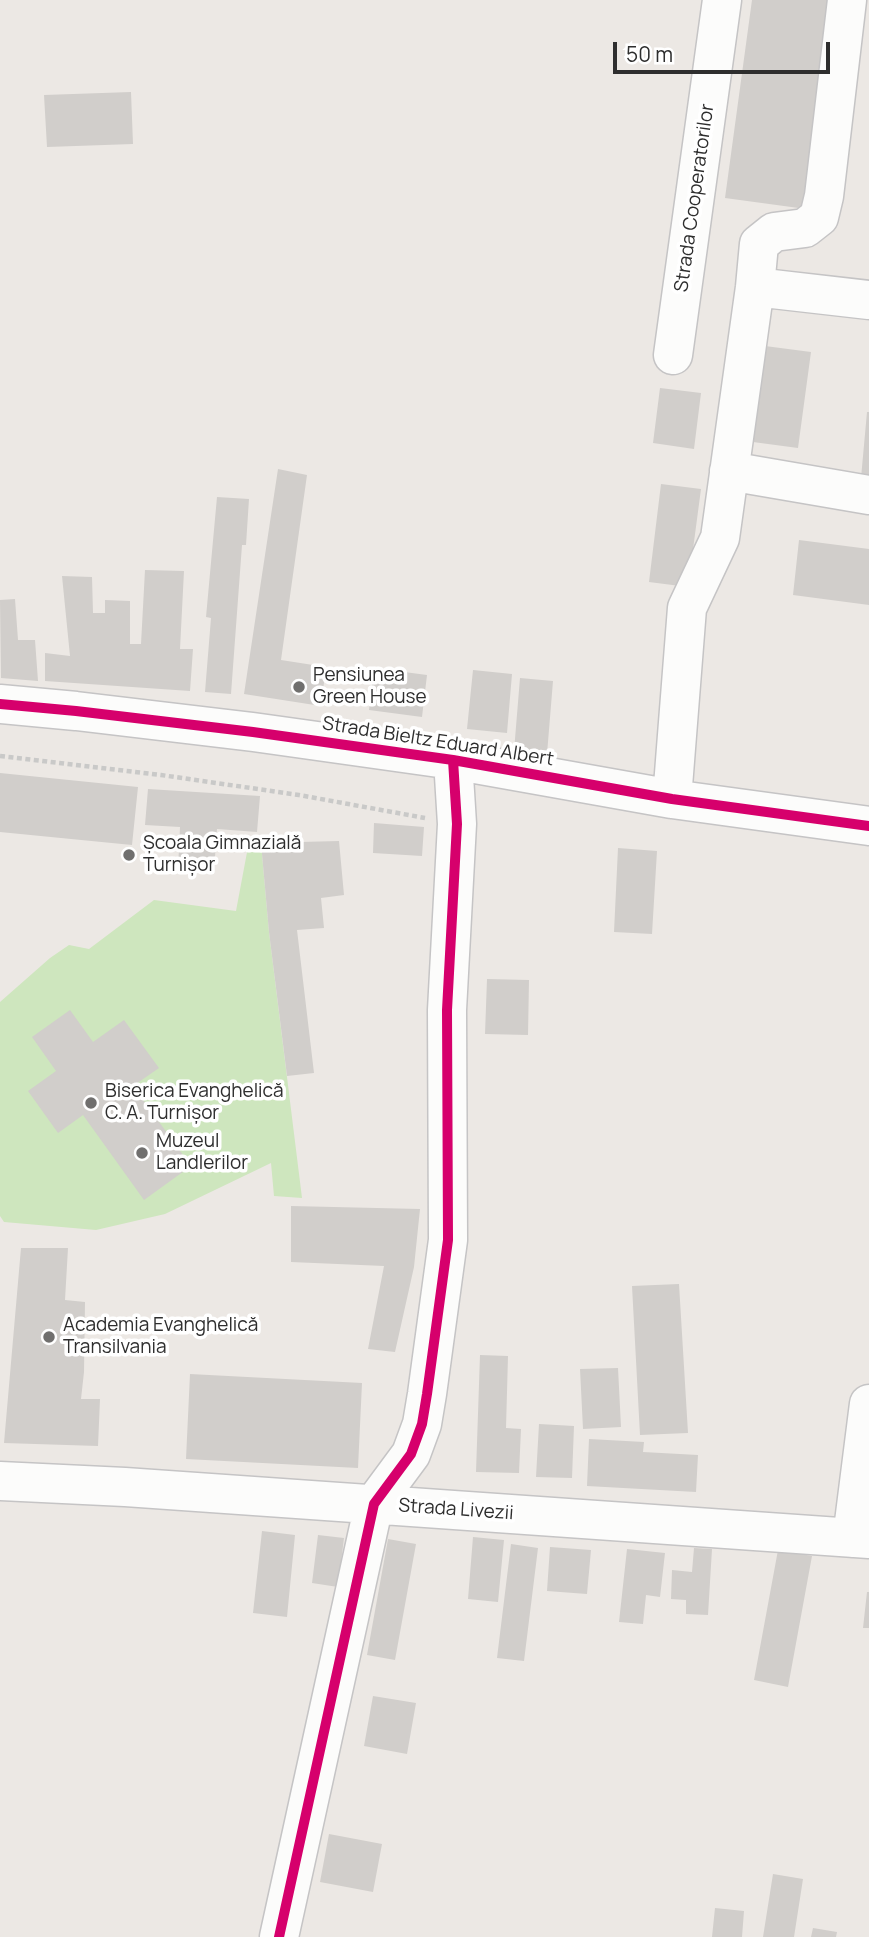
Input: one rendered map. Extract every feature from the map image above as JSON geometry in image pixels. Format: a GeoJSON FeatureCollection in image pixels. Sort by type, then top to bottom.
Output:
{"type":"FeatureCollection","features":[{"type":"Feature","properties":{"kind":"street","name":"Strada Cooperatorilor"},"geometry":{"type":"LineString","coordinates":[[673,355],[722,0]]}},
{"type":"Feature","properties":{"kind":"street"},"geometry":{"type":"LineString","coordinates":[[672,799],[687,608],[720,538],[759,244],[774,232],[805,228],[819,218],[856,39],[847,0]]}},
{"type":"Feature","properties":{"kind":"street"},"geometry":{"type":"LineString","coordinates":[[755,287],[869,300]]}},
{"type":"Feature","properties":{"kind":"street"},"geometry":{"type":"LineString","coordinates":[[729,471],[869,495]]}},
{"type":"Feature","properties":{"kind":"street","name":"Strada Bieltz Eduard Albert"},"geometry":{"type":"LineString","coordinates":[[0,705],[76,710],[253,732],[453,760],[672,799],[869,826]]}},
{"type":"Feature","properties":{"kind":"street"},"geometry":{"type":"LineString","coordinates":[[279,1937],[374,1504],[411,1454],[422,1424],[448,1240],[447,1010],[457,824],[453,760]]}},
{"type":"Feature","properties":{"kind":"street"},"geometry":{"type":"LineString","coordinates":[[861,1539],[869,1404]]}},
{"type":"Feature","properties":{"kind":"street","name":"Strada Livezii"},"geometry":{"type":"LineString","coordinates":[[0,1480],[861,1539]]}},
{"type":"Feature","properties":{"kind":"path"},"geometry":{"type":"LineString","coordinates":[[0,757],[161,775],[299,795],[457,824]]}},
{"type":"Feature","properties":{"kind":"green space"},"geometry":{"type":"Polygon","coordinates":[[[261,843],[269,932],[302,1198],[274,1196],[271,1163],[165,1214],[96,1230],[4,1222],[0,1216],[0,1002],[69,945],[89,949],[154,900],[236,911],[248,847],[261,843]]]}},
{"type":"Feature","properties":{"kind":"building"},"geometry":{"type":"Polygon","coordinates":[[[752,0],[833,0],[806,209],[725,198],[752,0]]]}},
{"type":"Feature","properties":{"kind":"building"},"geometry":{"type":"Polygon","coordinates":[[[131,92],[133,144],[47,147],[44,95],[131,92]]]}},
{"type":"Feature","properties":{"kind":"building"},"geometry":{"type":"Polygon","coordinates":[[[765,346],[811,352],[798,448],[753,442],[765,346]]]}},
{"type":"Feature","properties":{"kind":"building"},"geometry":{"type":"Polygon","coordinates":[[[660,388],[701,393],[694,449],[653,443],[660,388]]]}},
{"type":"Feature","properties":{"kind":"building"},"geometry":{"type":"Polygon","coordinates":[[[867,412],[869,478],[861,478],[867,412]]]}},
{"type":"Feature","properties":{"kind":"building"},"geometry":{"type":"Polygon","coordinates":[[[278,469],[307,475],[281,660],[326,667],[321,706],[244,694],[278,469]]]}},
{"type":"Feature","properties":{"kind":"building"},"geometry":{"type":"Polygon","coordinates":[[[661,484],[701,489],[688,587],[649,582],[661,484]]]}},
{"type":"Feature","properties":{"kind":"building"},"geometry":{"type":"Polygon","coordinates":[[[217,497],[249,499],[246,545],[242,545],[231,694],[205,692],[211,618],[206,617],[217,497]]]}},
{"type":"Feature","properties":{"kind":"building"},"geometry":{"type":"Polygon","coordinates":[[[799,540],[869,549],[869,605],[793,595],[799,540]]]}},
{"type":"Feature","properties":{"kind":"building"},"geometry":{"type":"Polygon","coordinates":[[[145,570],[184,571],[180,649],[193,649],[190,691],[45,681],[45,653],[70,656],[62,576],[92,577],[93,613],[105,613],[105,600],[130,601],[130,644],[141,644],[145,570]]]}},
{"type":"Feature","properties":{"kind":"building"},"geometry":{"type":"Polygon","coordinates":[[[15,599],[18,640],[35,640],[38,681],[1,678],[0,600],[15,599]]]}},
{"type":"Feature","properties":{"kind":"building"},"geometry":{"type":"Polygon","coordinates":[[[374,668],[427,675],[422,717],[369,710],[374,668]]]}},
{"type":"Feature","properties":{"kind":"building"},"geometry":{"type":"Polygon","coordinates":[[[473,670],[512,674],[507,733],[467,729],[473,670]]]}},
{"type":"Feature","properties":{"kind":"building"},"geometry":{"type":"Polygon","coordinates":[[[520,678],[553,681],[547,754],[514,751],[520,678]]]}},
{"type":"Feature","properties":{"kind":"building"},"geometry":{"type":"Polygon","coordinates":[[[0,773],[138,787],[132,845],[0,832],[0,773]]]}},
{"type":"Feature","properties":{"kind":"building"},"geometry":{"type":"Polygon","coordinates":[[[148,789],[260,796],[257,832],[217,829],[214,871],[178,869],[180,827],[145,825],[148,789]]]}},
{"type":"Feature","properties":{"kind":"building"},"geometry":{"type":"Polygon","coordinates":[[[374,823],[424,827],[422,856],[373,853],[374,823]]]}},
{"type":"Feature","properties":{"kind":"building"},"geometry":{"type":"Polygon","coordinates":[[[339,841],[344,895],[321,898],[324,928],[297,930],[314,1073],[287,1076],[261,843],[339,841]]]}},
{"type":"Feature","properties":{"kind":"building"},"geometry":{"type":"Polygon","coordinates":[[[618,848],[657,851],[652,934],[614,932],[618,848]]]}},
{"type":"Feature","properties":{"kind":"building"},"geometry":{"type":"Polygon","coordinates":[[[487,979],[529,980],[528,1035],[485,1034],[487,979]]]}},
{"type":"Feature","properties":{"kind":"building","name":"Biserica Evanghelică C. A. Turnișor"},"geometry":{"type":"Polygon","coordinates":[[[70,1010],[93,1042],[124,1020],[159,1068],[133,1086],[191,1166],[144,1200],[83,1115],[58,1133],[28,1091],[56,1071],[32,1037],[70,1010]]]}},
{"type":"Feature","properties":{"kind":"building"},"geometry":{"type":"Polygon","coordinates":[[[291,1206],[420,1209],[414,1267],[395,1352],[368,1349],[384,1266],[291,1262],[291,1206]]]}},
{"type":"Feature","properties":{"kind":"building","name":"Academia Evanghelică Transilvania"},"geometry":{"type":"Polygon","coordinates":[[[21,1248],[68,1248],[65,1300],[85,1302],[81,1399],[100,1399],[98,1446],[4,1443],[21,1248]]]}},
{"type":"Feature","properties":{"kind":"building"},"geometry":{"type":"Polygon","coordinates":[[[679,1284],[688,1433],[640,1435],[632,1286],[679,1284]]]}},
{"type":"Feature","properties":{"kind":"building"},"geometry":{"type":"Polygon","coordinates":[[[480,1355],[508,1356],[506,1428],[521,1429],[519,1473],[476,1472],[480,1355]]]}},
{"type":"Feature","properties":{"kind":"building"},"geometry":{"type":"Polygon","coordinates":[[[618,1368],[621,1427],[583,1429],[580,1369],[618,1368]]]}},
{"type":"Feature","properties":{"kind":"building"},"geometry":{"type":"Polygon","coordinates":[[[190,1374],[362,1383],[358,1468],[186,1459],[190,1374]]]}},
{"type":"Feature","properties":{"kind":"building"},"geometry":{"type":"Polygon","coordinates":[[[539,1424],[574,1426],[572,1478],[536,1477],[539,1424]]]}},
{"type":"Feature","properties":{"kind":"building"},"geometry":{"type":"Polygon","coordinates":[[[589,1439],[644,1442],[643,1452],[698,1455],[696,1492],[587,1486],[589,1439]]]}},
{"type":"Feature","properties":{"kind":"building"},"geometry":{"type":"Polygon","coordinates":[[[262,1531],[295,1535],[287,1617],[253,1613],[262,1531]]]}},
{"type":"Feature","properties":{"kind":"building"},"geometry":{"type":"Polygon","coordinates":[[[318,1535],[344,1538],[338,1587],[312,1583],[318,1535]]]}},
{"type":"Feature","properties":{"kind":"building"},"geometry":{"type":"Polygon","coordinates":[[[473,1537],[504,1540],[498,1602],[468,1599],[473,1537]]]}},
{"type":"Feature","properties":{"kind":"building"},"geometry":{"type":"Polygon","coordinates":[[[388,1539],[416,1544],[395,1660],[367,1655],[388,1539]]]}},
{"type":"Feature","properties":{"kind":"building"},"geometry":{"type":"Polygon","coordinates":[[[511,1544],[538,1548],[524,1661],[497,1658],[511,1544]]]}},
{"type":"Feature","properties":{"kind":"building"},"geometry":{"type":"Polygon","coordinates":[[[550,1547],[591,1550],[587,1594],[547,1591],[550,1547]]]}},
{"type":"Feature","properties":{"kind":"building"},"geometry":{"type":"Polygon","coordinates":[[[694,1548],[712,1549],[708,1615],[686,1614],[686,1600],[671,1599],[672,1570],[692,1572],[694,1548]]]}},
{"type":"Feature","properties":{"kind":"building"},"geometry":{"type":"Polygon","coordinates":[[[627,1549],[665,1553],[660,1597],[646,1595],[643,1624],[619,1622],[627,1549]]]}},
{"type":"Feature","properties":{"kind":"building"},"geometry":{"type":"Polygon","coordinates":[[[778,1550],[812,1556],[788,1687],[754,1680],[778,1550]]]}},
{"type":"Feature","properties":{"kind":"building"},"geometry":{"type":"Polygon","coordinates":[[[867,1592],[869,1628],[863,1628],[867,1592]]]}},
{"type":"Feature","properties":{"kind":"building"},"geometry":{"type":"Polygon","coordinates":[[[373,1696],[416,1703],[407,1754],[364,1746],[373,1696]]]}},
{"type":"Feature","properties":{"kind":"building"},"geometry":{"type":"Polygon","coordinates":[[[329,1834],[382,1844],[373,1892],[320,1882],[329,1834]]]}},
{"type":"Feature","properties":{"kind":"building"},"geometry":{"type":"Polygon","coordinates":[[[773,1874],[803,1879],[794,1937],[763,1937],[773,1874]]]}},
{"type":"Feature","properties":{"kind":"building"},"geometry":{"type":"Polygon","coordinates":[[[715,1908],[744,1911],[742,1937],[712,1937],[715,1908]]]}},
{"type":"Feature","properties":{"kind":"building"},"geometry":{"type":"Polygon","coordinates":[[[813,1928],[837,1932],[836,1937],[811,1937],[813,1928]]]}},
{"type":"Feature","properties":{"kind":"cycle path"},"geometry":{"type":"LineString","coordinates":[[0,704],[253,732],[453,760],[672,799],[869,826]]}},
{"type":"Feature","properties":{"kind":"cycle path"},"geometry":{"type":"LineString","coordinates":[[279,1937],[374,1504],[411,1454],[422,1424],[427,1394],[448,1240],[447,1010],[457,824],[453,760]]}},
{"type":"Feature","properties":{"kind":"place","name":"Pensiunea Green House"},"geometry":{"type":"Point","coordinates":[299,687]}},
{"type":"Feature","properties":{"kind":"place","name":"Școala Gimnazială Turnișor"},"geometry":{"type":"Point","coordinates":[129,855]}},
{"type":"Feature","properties":{"kind":"place","name":"Biserica Evanghelică C. A. Turnișor"},"geometry":{"type":"Point","coordinates":[91,1103]}},
{"type":"Feature","properties":{"kind":"place","name":"Muzeul Landlerilor"},"geometry":{"type":"Point","coordinates":[142,1153]}},
{"type":"Feature","properties":{"kind":"place","name":"Academia Evanghelică Transilvania"},"geometry":{"type":"Point","coordinates":[49,1337]}}]}
